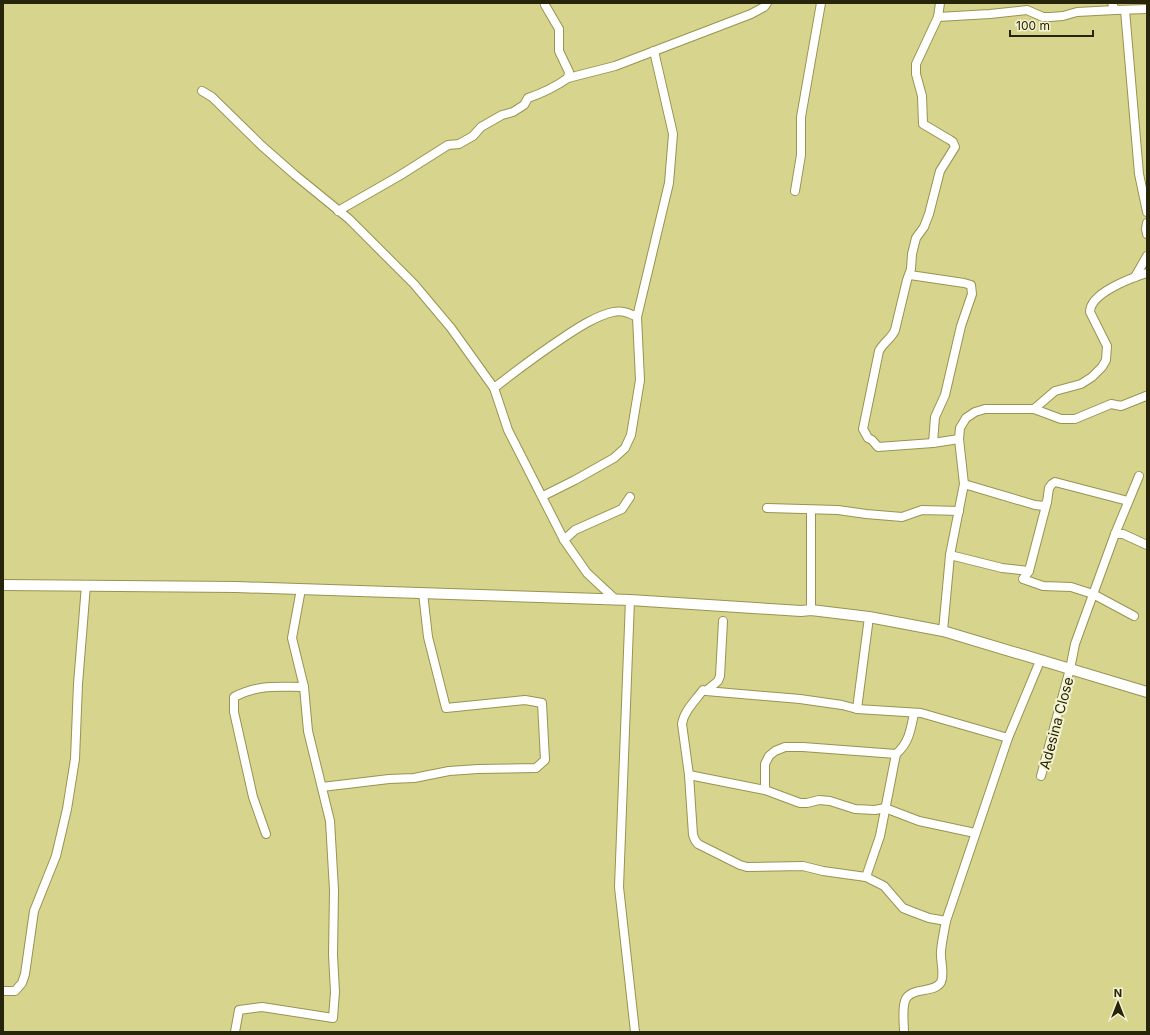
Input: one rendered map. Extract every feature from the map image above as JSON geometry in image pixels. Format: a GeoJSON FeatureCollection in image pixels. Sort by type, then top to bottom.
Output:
{"type":"FeatureCollection","features":[{"type":"Feature","properties":{"kind":"main road"},"geometry":{"type":"LineString","coordinates":[[3,585],[301,589],[630,600],[801,611],[811,610],[869,617],[943,631],[1147,692]]}},
{"type":"Feature","properties":{"kind":"street"},"geometry":{"type":"LineString","coordinates":[[338,210],[399,176],[448,145],[459,144],[473,136],[481,127],[502,115],[513,112],[524,105],[528,98],[559,85],[568,78],[615,66],[751,14],[764,7],[767,3]]}},
{"type":"Feature","properties":{"kind":"street"},"geometry":{"type":"LineString","coordinates":[[795,191],[801,156],[801,117],[821,3]]}},
{"type":"Feature","properties":{"kind":"street"},"geometry":{"type":"LineString","coordinates":[[940,3],[938,17],[916,64],[916,74],[922,96],[923,124],[953,142],[955,147],[940,171],[929,214],[924,227],[916,238],[912,254],[910,275],[895,330],[879,351],[862,428],[868,438],[878,447],[933,443],[959,439]]}},
{"type":"Feature","properties":{"kind":"street"},"geometry":{"type":"LineString","coordinates":[[545,5],[559,29],[559,51],[569,72],[568,78]]}},
{"type":"Feature","properties":{"kind":"street"},"geometry":{"type":"LineString","coordinates":[[938,17],[1027,10],[1043,17],[1050,17],[1063,16],[1077,12],[1114,6],[1125,10],[1147,9]]}},
{"type":"Feature","properties":{"kind":"street"},"geometry":{"type":"LineString","coordinates":[[1125,10],[1139,174],[1147,212]]}},
{"type":"Feature","properties":{"kind":"street"},"geometry":{"type":"LineString","coordinates":[[543,496],[614,458],[625,448],[631,435],[640,380],[637,317],[669,183],[673,134],[654,51]]}},
{"type":"Feature","properties":{"kind":"street"},"geometry":{"type":"LineString","coordinates":[[202,91],[212,98],[289,170],[349,220],[414,284],[452,328],[494,388],[508,430],[543,496],[564,540],[587,573],[616,600]]}},
{"type":"Feature","properties":{"kind":"street"},"geometry":{"type":"LineString","coordinates":[[1147,222],[1147,234]]}},
{"type":"Feature","properties":{"kind":"street"},"geometry":{"type":"LineString","coordinates":[[1135,277],[1147,256]]}},
{"type":"Feature","properties":{"kind":"street"},"geometry":{"type":"LineString","coordinates":[[1034,410],[1055,391],[1081,384],[1092,377],[1102,367],[1106,360],[1107,346],[1090,312],[1090,307],[1093,301],[1115,285],[1147,272]]}},
{"type":"Feature","properties":{"kind":"street"},"geometry":{"type":"LineString","coordinates":[[910,275],[964,283],[971,285],[972,289],[972,294],[961,326],[946,395],[935,417],[933,443]]}},
{"type":"Feature","properties":{"kind":"street"},"geometry":{"type":"LineString","coordinates":[[494,388],[551,346],[577,329],[601,316],[615,311],[626,312],[637,317]]}},
{"type":"Feature","properties":{"kind":"street"},"geometry":{"type":"LineString","coordinates":[[943,631],[950,555],[964,484],[959,439],[960,428],[966,418],[975,412],[986,410],[1034,410],[1061,418],[1075,419],[1111,404],[1121,406],[1146,396]]}},
{"type":"Feature","properties":{"kind":"street","name":"Adesina Close"},"geometry":{"type":"LineString","coordinates":[[1041,776],[1070,669],[1075,644],[1115,534],[1139,476]]}},
{"type":"Feature","properties":{"kind":"street"},"geometry":{"type":"LineString","coordinates":[[1128,501],[1055,482],[1052,484],[1049,488],[1047,502],[1029,571],[1023,578],[1043,586],[1071,586],[1093,594],[1134,616]]}},
{"type":"Feature","properties":{"kind":"street"},"geometry":{"type":"LineString","coordinates":[[964,484],[1035,505],[1044,506],[1047,502]]}},
{"type":"Feature","properties":{"kind":"street"},"geometry":{"type":"LineString","coordinates":[[564,540],[574,530],[622,509],[630,497]]}},
{"type":"Feature","properties":{"kind":"street"},"geometry":{"type":"LineString","coordinates":[[767,508],[838,510],[902,517],[922,510],[959,511]]}},
{"type":"Feature","properties":{"kind":"street"},"geometry":{"type":"LineString","coordinates":[[811,510],[811,610]]}},
{"type":"Feature","properties":{"kind":"street"},"geometry":{"type":"LineString","coordinates":[[1115,534],[1123,534],[1147,545]]}},
{"type":"Feature","properties":{"kind":"street"},"geometry":{"type":"LineString","coordinates":[[950,555],[1002,568],[1029,571]]}},
{"type":"Feature","properties":{"kind":"street"},"geometry":{"type":"LineString","coordinates":[[3,991],[15,991],[22,983],[25,974],[34,911],[56,856],[67,809],[74,759],[86,585]]}},
{"type":"Feature","properties":{"kind":"street"},"geometry":{"type":"LineString","coordinates":[[235,1032],[239,1010],[262,1007],[333,1018],[335,992],[333,954],[334,890],[330,821],[308,731],[304,687],[292,638],[301,589]]}},
{"type":"Feature","properties":{"kind":"street"},"geometry":{"type":"LineString","coordinates":[[322,787],[389,779],[414,778],[449,771],[478,768],[536,768],[545,760],[542,703],[525,700],[446,708],[428,637],[423,594]]}},
{"type":"Feature","properties":{"kind":"street"},"geometry":{"type":"LineString","coordinates":[[630,600],[619,887],[636,1032]]}},
{"type":"Feature","properties":{"kind":"street"},"geometry":{"type":"LineString","coordinates":[[857,709],[869,617]]}},
{"type":"Feature","properties":{"kind":"street"},"geometry":{"type":"LineString","coordinates":[[706,691],[718,681],[720,676],[723,621]]}},
{"type":"Feature","properties":{"kind":"street"},"geometry":{"type":"LineString","coordinates":[[904,1032],[904,1003],[907,996],[912,993],[937,986],[941,982],[941,952],[946,921],[1008,738],[1040,661]]}},
{"type":"Feature","properties":{"kind":"street"},"geometry":{"type":"LineString","coordinates":[[266,834],[253,797],[234,712],[234,697],[246,691],[260,687],[304,687]]}},
{"type":"Feature","properties":{"kind":"street"},"geometry":{"type":"LineString","coordinates":[[946,921],[929,918],[903,908],[884,886],[866,877],[823,871],[803,866],[747,867],[698,844],[693,835],[689,775],[682,724],[683,717],[703,690],[800,699],[842,705],[857,709],[921,714],[1008,738]]}},
{"type":"Feature","properties":{"kind":"street"},"geometry":{"type":"LineString","coordinates":[[866,877],[880,836],[896,754],[907,742],[914,713]]}},
{"type":"Feature","properties":{"kind":"street"},"geometry":{"type":"LineString","coordinates":[[765,790],[765,764],[769,756],[775,751],[786,747],[803,746],[896,754]]}},
{"type":"Feature","properties":{"kind":"street"},"geometry":{"type":"LineString","coordinates":[[689,775],[765,790],[800,803],[819,800],[855,809],[875,810],[885,808],[919,821],[975,833]]}}]}
